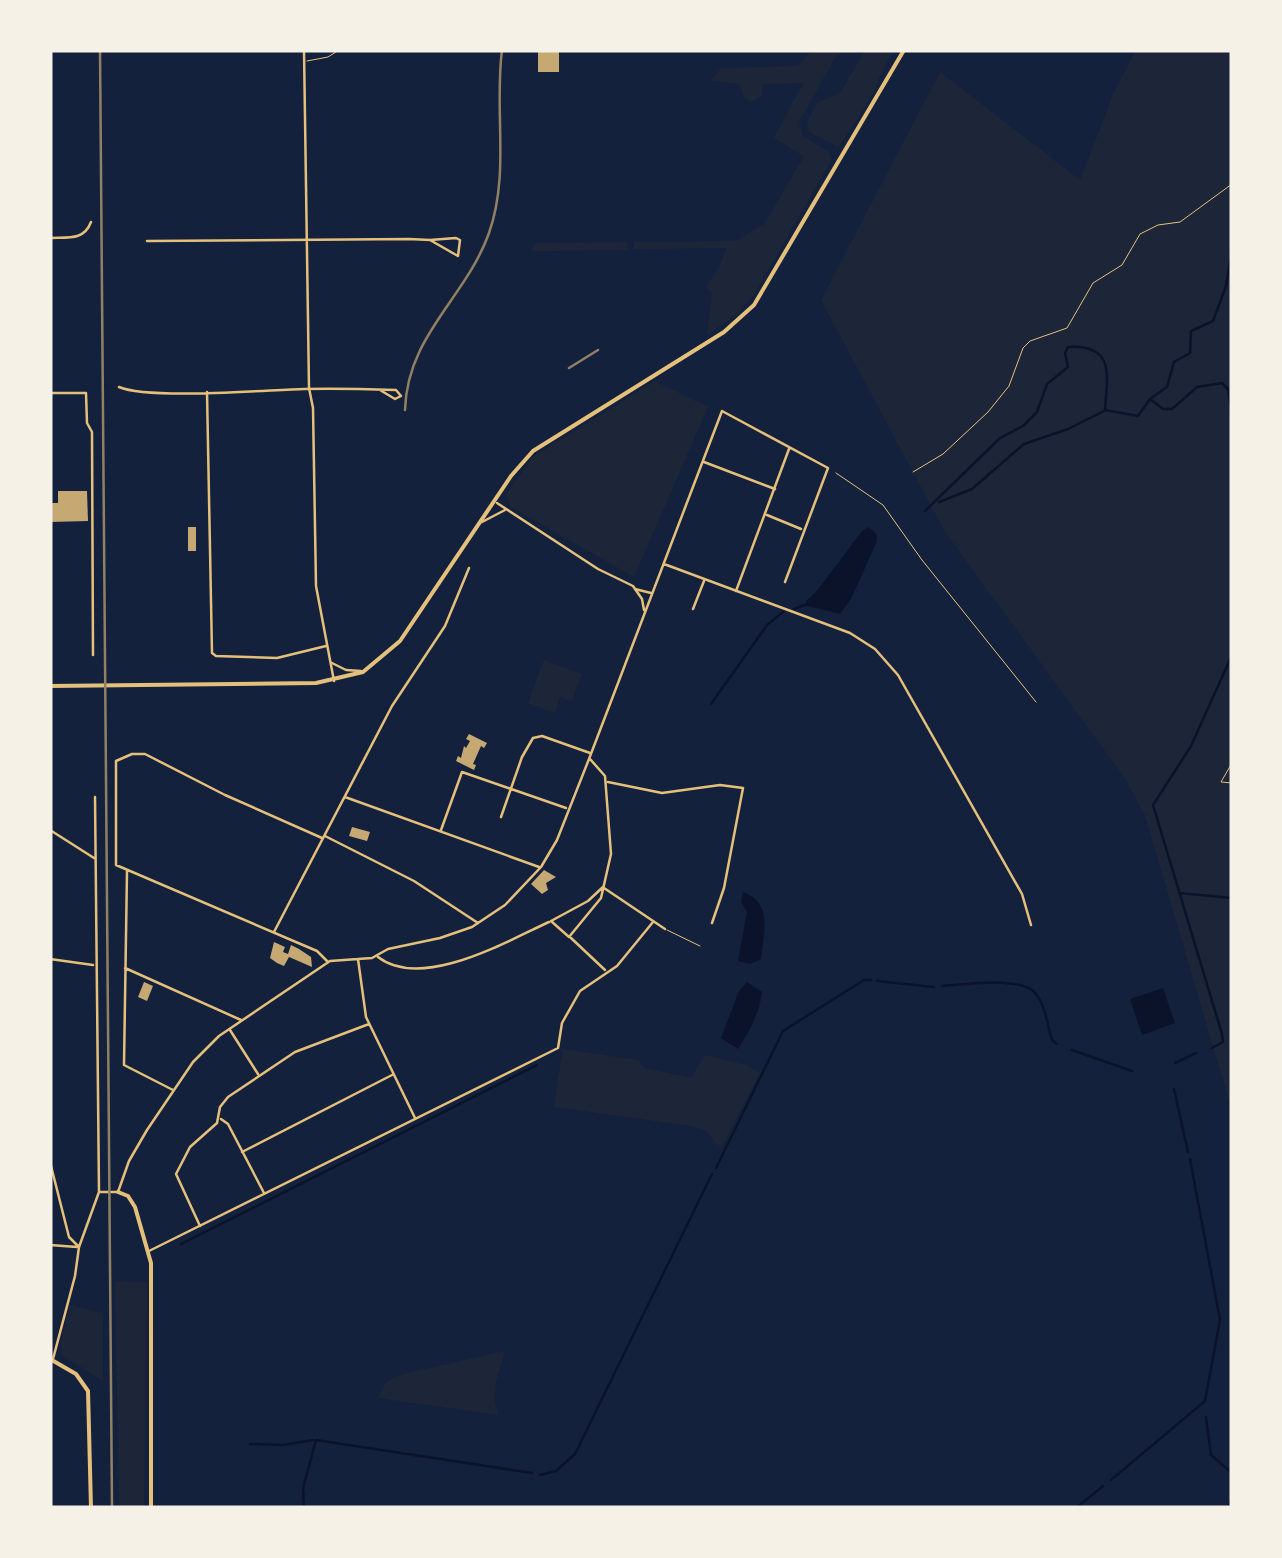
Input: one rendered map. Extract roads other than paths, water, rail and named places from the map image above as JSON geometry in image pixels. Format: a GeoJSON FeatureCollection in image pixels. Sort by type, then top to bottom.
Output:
{"type":"FeatureCollection","features":[{"type":"Feature","properties":{"kind":"main road"},"geometry":{"type":"LineString","coordinates":[[50,686],[334,681],[363,672],[384,657],[404,636],[516,469],[533,451],[734,325],[761,297],[904,50]]}},
{"type":"Feature","properties":{"kind":"main road"},"geometry":{"type":"LineString","coordinates":[[118,1192],[128,1196],[135,1207],[152,1271],[151,1508]]}},
{"type":"Feature","properties":{"kind":"main road"},"geometry":{"type":"LineString","coordinates":[[51,1360],[76,1374],[88,1391],[91,1508]]}},
{"type":"Feature","properties":{"kind":"street"},"geometry":{"type":"LineString","coordinates":[[304,50],[316,586],[334,681]]}},
{"type":"Feature","properties":{"kind":"street"},"geometry":{"type":"LineString","coordinates":[[50,238],[81,236],[91,222]]}},
{"type":"Feature","properties":{"kind":"street"},"geometry":{"type":"LineString","coordinates":[[146,241],[456,238],[460,240],[460,252],[458,256],[430,240]]}},
{"type":"Feature","properties":{"kind":"street"},"geometry":{"type":"LineString","coordinates":[[119,387],[131,391],[207,392],[380,390]]}},
{"type":"Feature","properties":{"kind":"street"},"geometry":{"type":"LineString","coordinates":[[207,392],[212,653],[277,658],[328,645]]}},
{"type":"Feature","properties":{"kind":"street"},"geometry":{"type":"LineString","coordinates":[[50,393],[86,393],[87,423],[92,432],[93,654]]}},
{"type":"Feature","properties":{"kind":"street"},"geometry":{"type":"LineString","coordinates":[[99,1192],[118,1192],[129,1161],[199,1054],[241,1020],[328,962],[376,956],[388,949],[449,936],[478,924],[505,904],[541,867],[569,809],[722,411],[828,468],[785,582]]}},
{"type":"Feature","properties":{"kind":"street"},"geometry":{"type":"LineString","coordinates":[[736,592],[790,448]]}},
{"type":"Feature","properties":{"kind":"street"},"geometry":{"type":"LineString","coordinates":[[703,461],[775,488]]}},
{"type":"Feature","properties":{"kind":"street"},"geometry":{"type":"LineString","coordinates":[[494,501],[635,589],[652,593]]}},
{"type":"Feature","properties":{"kind":"street"},"geometry":{"type":"LineString","coordinates":[[480,522],[506,509]]}},
{"type":"Feature","properties":{"kind":"street"},"geometry":{"type":"LineString","coordinates":[[765,515],[804,530]]}},
{"type":"Feature","properties":{"kind":"street"},"geometry":{"type":"LineString","coordinates":[[664,564],[840,628],[886,660],[1022,894],[1031,925]]}},
{"type":"Feature","properties":{"kind":"street"},"geometry":{"type":"LineString","coordinates":[[274,932],[392,706],[446,626],[469,568]]}},
{"type":"Feature","properties":{"kind":"street"},"geometry":{"type":"LineString","coordinates":[[693,609],[704,579]]}},
{"type":"Feature","properties":{"kind":"street"},"geometry":{"type":"LineString","coordinates":[[635,589],[644,612]]}},
{"type":"Feature","properties":{"kind":"street"},"geometry":{"type":"LineString","coordinates":[[332,663],[363,672]]}},
{"type":"Feature","properties":{"kind":"street"},"geometry":{"type":"LineString","coordinates":[[502,817],[529,743],[536,736],[590,756],[600,766],[607,782],[610,854],[601,898],[570,937]]}},
{"type":"Feature","properties":{"kind":"street"},"geometry":{"type":"LineString","coordinates":[[328,962],[317,951],[116,865],[115,765],[120,758],[145,754],[199,783],[414,881],[478,924]]}},
{"type":"Feature","properties":{"kind":"street"},"geometry":{"type":"LineString","coordinates":[[441,831],[462,772],[569,809]]}},
{"type":"Feature","properties":{"kind":"street"},"geometry":{"type":"LineString","coordinates":[[607,782],[662,793],[720,785],[742,788],[724,888],[712,924]]}},
{"type":"Feature","properties":{"kind":"street"},"geometry":{"type":"LineString","coordinates":[[344,796],[541,867]]}},
{"type":"Feature","properties":{"kind":"street"},"geometry":{"type":"LineString","coordinates":[[51,1360],[76,1276],[79,1247],[99,1192],[95,797]]}},
{"type":"Feature","properties":{"kind":"street"},"geometry":{"type":"LineString","coordinates":[[50,840],[52,832],[94,858]]}},
{"type":"Feature","properties":{"kind":"street"},"geometry":{"type":"LineString","coordinates":[[127,870],[124,1065],[174,1090]]}},
{"type":"Feature","properties":{"kind":"street"},"geometry":{"type":"LineString","coordinates":[[376,956],[384,962],[413,966],[456,962],[498,948],[551,921],[588,901],[603,887]]}},
{"type":"Feature","properties":{"kind":"street"},"geometry":{"type":"LineString","coordinates":[[603,887],[665,929]]}},
{"type":"Feature","properties":{"kind":"street"},"geometry":{"type":"LineString","coordinates":[[551,921],[606,971]]}},
{"type":"Feature","properties":{"kind":"street"},"geometry":{"type":"LineString","coordinates":[[149,1252],[558,1048],[562,1023],[580,991],[617,966],[653,922]]}},
{"type":"Feature","properties":{"kind":"street"},"geometry":{"type":"LineString","coordinates":[[50,959],[95,965]]}},
{"type":"Feature","properties":{"kind":"street"},"geometry":{"type":"LineString","coordinates":[[358,959],[369,1024],[416,1119]]}},
{"type":"Feature","properties":{"kind":"street"},"geometry":{"type":"LineString","coordinates":[[124,968],[241,1020]]}},
{"type":"Feature","properties":{"kind":"street"},"geometry":{"type":"LineString","coordinates":[[200,1227],[176,1174],[190,1147],[219,1117],[220,1107],[228,1097],[258,1074],[312,1044],[369,1024]]}},
{"type":"Feature","properties":{"kind":"street"},"geometry":{"type":"LineString","coordinates":[[229,1029],[258,1074]]}},
{"type":"Feature","properties":{"kind":"street"},"geometry":{"type":"LineString","coordinates":[[242,1152],[394,1074]]}},
{"type":"Feature","properties":{"kind":"street"},"geometry":{"type":"LineString","coordinates":[[219,1117],[228,1124],[265,1194]]}},
{"type":"Feature","properties":{"kind":"street"},"geometry":{"type":"LineString","coordinates":[[50,1162],[69,1237],[79,1247]]}},
{"type":"Feature","properties":{"kind":"street"},"geometry":{"type":"LineString","coordinates":[[50,1244],[79,1247]]}},
{"type":"Feature","properties":{"kind":"lane"},"geometry":{"type":"LineString","coordinates":[[304,61],[328,57],[339,50]]}},
{"type":"Feature","properties":{"kind":"lane"},"geometry":{"type":"LineString","coordinates":[[665,929],[700,946]]}},
{"type":"Feature","properties":{"kind":"waterway"},"geometry":{"type":"LineString","coordinates":[[1232,248],[1226,286],[1213,321],[1191,331],[1190,353],[1174,362],[1167,387],[1150,399],[1163,409],[1172,409],[1197,387],[1222,383],[1228,389],[1232,417]]}},
{"type":"Feature","properties":{"kind":"waterway"},"geometry":{"type":"LineString","coordinates":[[925,511],[1000,438],[1023,426],[1037,412],[1047,384],[1068,367],[1068,347],[1083,347],[1101,357],[1107,375],[1105,410],[1138,416],[1150,399]]}},
{"type":"Feature","properties":{"kind":"waterway"},"geometry":{"type":"LineString","coordinates":[[939,502],[972,489],[1024,444],[1104,411]]}},
{"type":"Feature","properties":{"kind":"waterway"},"geometry":{"type":"LineString","coordinates":[[794,609],[807,604]]}},
{"type":"Feature","properties":{"kind":"waterway"},"geometry":{"type":"LineString","coordinates":[[711,704],[767,625],[783,612]]}},
{"type":"Feature","properties":{"kind":"waterway"},"geometry":{"type":"LineString","coordinates":[[1212,1048],[1223,1042],[1222,1034],[1153,805],[1191,746],[1232,655]]}},
{"type":"Feature","properties":{"kind":"waterway"},"geometry":{"type":"LineString","coordinates":[[1179,893],[1232,898]]}},
{"type":"Feature","properties":{"kind":"waterway"},"geometry":{"type":"LineString","coordinates":[[716,1168],[783,1031],[864,980],[871,980]]}},
{"type":"Feature","properties":{"kind":"waterway"},"geometry":{"type":"LineString","coordinates":[[877,981],[934,987]]}},
{"type":"Feature","properties":{"kind":"waterway"},"geometry":{"type":"LineString","coordinates":[[942,986],[992,982],[1029,988],[1039,999],[1052,1040],[1057,1044]]}},
{"type":"Feature","properties":{"kind":"waterway"},"geometry":{"type":"LineString","coordinates":[[1072,1050],[1132,1071]]}},
{"type":"Feature","properties":{"kind":"waterway"},"geometry":{"type":"LineString","coordinates":[[1175,1063],[1196,1053]]}},
{"type":"Feature","properties":{"kind":"waterway"},"geometry":{"type":"LineString","coordinates":[[181,1244],[537,1065]]}},
{"type":"Feature","properties":{"kind":"waterway"},"geometry":{"type":"LineString","coordinates":[[1174,1089],[1188,1152]]}},
{"type":"Feature","properties":{"kind":"waterway"},"geometry":{"type":"LineString","coordinates":[[1111,1480],[1205,1401],[1220,1320],[1190,1159]]}},
{"type":"Feature","properties":{"kind":"waterway"},"geometry":{"type":"LineString","coordinates":[[540,1475],[556,1471],[575,1454],[712,1174]]}},
{"type":"Feature","properties":{"kind":"waterway"},"geometry":{"type":"LineString","coordinates":[[1206,1417],[1211,1455],[1232,1473]]}},
{"type":"Feature","properties":{"kind":"waterway"},"geometry":{"type":"LineString","coordinates":[[250,1444],[283,1445],[313,1440]]}},
{"type":"Feature","properties":{"kind":"waterway"},"geometry":{"type":"LineString","coordinates":[[304,1508],[303,1488],[316,1440],[532,1473]]}},
{"type":"Feature","properties":{"kind":"waterway"},"geometry":{"type":"LineString","coordinates":[[1076,1508],[1103,1486]]}},
{"type":"Feature","properties":{"kind":"waterway"},"geometry":{"type":"LineString","coordinates":[[1228,1508],[1232,1498]]}},
{"type":"Feature","properties":{"kind":"railway"},"geometry":{"type":"LineString","coordinates":[[100,50],[112,1508]]}},
{"type":"Feature","properties":{"kind":"railway"},"geometry":{"type":"LineString","coordinates":[[405,410],[416,360],[479,256],[495,211],[502,50]]}},
{"type":"Feature","properties":{"kind":"railway"},"geometry":{"type":"LineString","coordinates":[[569,368],[598,350]]}}]}
